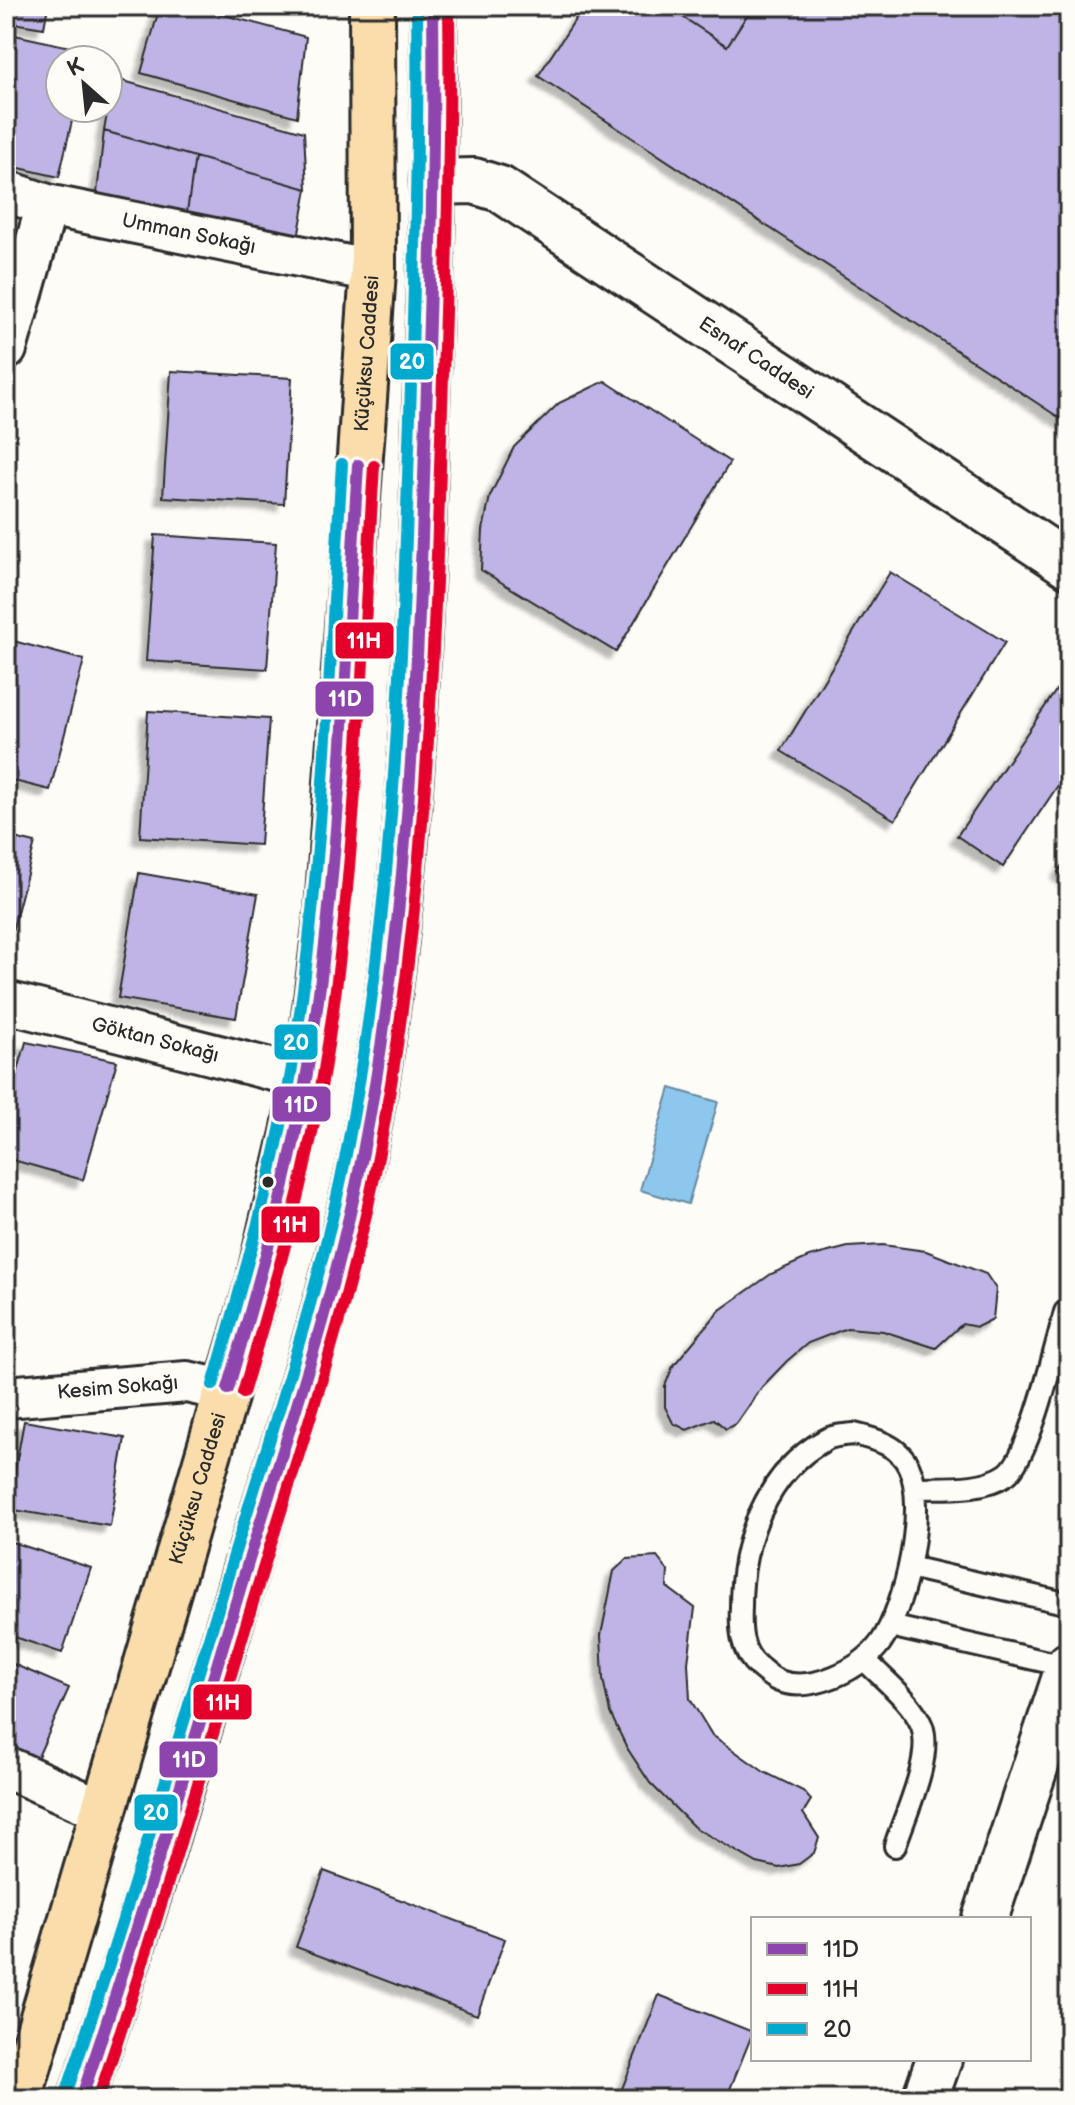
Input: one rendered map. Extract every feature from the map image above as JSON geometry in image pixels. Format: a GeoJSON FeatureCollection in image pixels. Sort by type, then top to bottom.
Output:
{"type":"FeatureCollection","features":[{"type":"Feature","properties":{"kind":"main road","name":"Küçüksu Caddesi"},"geometry":{"type":"LineString","coordinates":[[19,2099],[19,2051],[104,1811],[259,1281],[305,1078],[328,910],[373,271],[372,6]]}},
{"type":"Feature","properties":{"kind":"main road"},"geometry":{"type":"LineString","coordinates":[[81,2099],[124,1975],[271,1487],[342,1247],[363,1151],[397,919],[417,692],[435,110],[433,6]]}},
{"type":"Feature","properties":{"kind":"main road","name":"Esnaf Caddesi"},"geometry":{"type":"LineString","coordinates":[[432,182],[474,181],[500,189],[1069,565]]}},
{"type":"Feature","properties":{"kind":"main road"},"geometry":{"type":"LineString","coordinates":[[375,204],[432,182]]}},
{"type":"Feature","properties":{"kind":"main road"},"geometry":{"type":"LineString","coordinates":[[986,1917],[1069,1666]]}},
{"type":"Feature","properties":{"kind":"main road"},"geometry":{"type":"LineString","coordinates":[[925,2099],[938,2061]]}},
{"type":"Feature","properties":{"kind":"street","name":"Umman Sokağı"},"geometry":{"type":"LineString","coordinates":[[6,191],[47,205],[373,271]]}},
{"type":"Feature","properties":{"kind":"street"},"geometry":{"type":"LineString","coordinates":[[9,324],[47,205]]}},
{"type":"Feature","properties":{"kind":"street","name":"Göktan Sokağı"},"geometry":{"type":"LineString","coordinates":[[6,1002],[305,1078]]}},
{"type":"Feature","properties":{"kind":"street","name":"Kesim Sokağı"},"geometry":{"type":"LineString","coordinates":[[6,1397],[187,1382],[227,1391]]}},
{"type":"Feature","properties":{"kind":"street"},"geometry":{"type":"LineString","coordinates":[[6,1767],[104,1811]]}},
{"type":"Feature","properties":{"kind":"lane"},"geometry":{"type":"LineString","coordinates":[[915,1488],[969,1486],[1007,1474],[1024,1450],[1065,1312]]}},
{"type":"Feature","properties":{"kind":"lane"},"geometry":{"type":"LineString","coordinates":[[854,1434],[884,1441],[909,1465],[915,1488],[918,1523],[909,1567],[890,1626],[865,1660],[833,1676],[801,1685],[776,1680],[754,1662],[740,1636],[741,1590],[748,1540],[766,1499],[798,1461],[827,1438],[854,1434]]}},
{"type":"Feature","properties":{"kind":"lane"},"geometry":{"type":"LineString","coordinates":[[909,1567],[1069,1604]]}},
{"type":"Feature","properties":{"kind":"lane"},"geometry":{"type":"LineString","coordinates":[[890,1626],[1069,1666]]}},
{"type":"Feature","properties":{"kind":"lane"},"geometry":{"type":"LineString","coordinates":[[865,1660],[907,1704],[921,1725],[927,1750],[895,1846]]}},
{"type":"Feature","properties":{"kind":"water"},"geometry":{"type":"Polygon","coordinates":[[[670,1088],[718,1102],[688,1204],[640,1190],[670,1088]]]}},
{"type":"Feature","properties":{"kind":"building"},"geometry":{"type":"Polygon","coordinates":[[[6,6],[48,6],[44,28],[6,22],[6,6]]]}},
{"type":"Feature","properties":{"kind":"building"},"geometry":{"type":"Polygon","coordinates":[[[160,6],[191,6],[306,37],[297,117],[141,73],[160,6]]]}},
{"type":"Feature","properties":{"kind":"building"},"geometry":{"type":"Polygon","coordinates":[[[584,6],[666,6],[727,46],[753,6],[1069,6],[1069,424],[538,76],[584,6]]]}},
{"type":"Feature","properties":{"kind":"building"},"geometry":{"type":"Polygon","coordinates":[[[666,6],[753,6],[727,46],[666,6]]]}},
{"type":"Feature","properties":{"kind":"building"},"geometry":{"type":"Polygon","coordinates":[[[6,33],[56,44],[44,44],[44,124],[71,124],[59,177],[6,165],[6,33]]]}},
{"type":"Feature","properties":{"kind":"building"},"geometry":{"type":"Polygon","coordinates":[[[124,81],[304,132],[307,189],[104,131],[105,124],[124,124],[124,81]]]}},
{"type":"Feature","properties":{"kind":"building"},"geometry":{"type":"Polygon","coordinates":[[[104,131],[195,157],[186,219],[97,193],[104,131]]]}},
{"type":"Feature","properties":{"kind":"building"},"geometry":{"type":"Polygon","coordinates":[[[195,157],[307,189],[297,244],[186,219],[195,157]]]}},
{"type":"Feature","properties":{"kind":"building"},"geometry":{"type":"Polygon","coordinates":[[[171,371],[292,378],[284,504],[163,497],[171,371]]]}},
{"type":"Feature","properties":{"kind":"building"},"geometry":{"type":"Polygon","coordinates":[[[605,381],[730,462],[616,652],[481,570],[483,530],[490,496],[514,447],[559,403],[605,381]]]}},
{"type":"Feature","properties":{"kind":"building"},"geometry":{"type":"Polygon","coordinates":[[[155,535],[276,543],[267,669],[146,661],[155,535]]]}},
{"type":"Feature","properties":{"kind":"building"},"geometry":{"type":"Polygon","coordinates":[[[890,572],[1005,642],[895,820],[781,751],[890,572]]]}},
{"type":"Feature","properties":{"kind":"building"},"geometry":{"type":"Polygon","coordinates":[[[6,639],[84,660],[50,790],[6,779],[6,639]]]}},
{"type":"Feature","properties":{"kind":"building"},"geometry":{"type":"Polygon","coordinates":[[[1057,689],[1069,697],[1069,769],[1003,867],[957,836],[1057,689]]]}},
{"type":"Feature","properties":{"kind":"building"},"geometry":{"type":"Polygon","coordinates":[[[148,711],[269,719],[260,845],[140,837],[148,711]]]}},
{"type":"Feature","properties":{"kind":"building"},"geometry":{"type":"Polygon","coordinates":[[[6,836],[35,843],[6,955],[6,836]]]}},
{"type":"Feature","properties":{"kind":"building"},"geometry":{"type":"Polygon","coordinates":[[[1069,857],[1069,880],[1058,872],[1069,857]]]}},
{"type":"Feature","properties":{"kind":"building"},"geometry":{"type":"Polygon","coordinates":[[[139,873],[258,894],[236,1018],[118,998],[139,873]]]}},
{"type":"Feature","properties":{"kind":"building"},"geometry":{"type":"Polygon","coordinates":[[[26,1042],[117,1061],[83,1180],[6,1158],[6,1114],[26,1042]]]}},
{"type":"Feature","properties":{"kind":"building"},"geometry":{"type":"Polygon","coordinates":[[[883,1245],[926,1251],[986,1274],[996,1289],[993,1319],[977,1327],[962,1324],[936,1348],[883,1331],[847,1328],[808,1343],[787,1361],[762,1387],[737,1423],[726,1429],[714,1419],[687,1430],[673,1423],[665,1407],[665,1386],[673,1366],[720,1310],[771,1274],[809,1257],[848,1247],[883,1245]]]}},
{"type":"Feature","properties":{"kind":"building"},"geometry":{"type":"Polygon","coordinates":[[[24,1421],[125,1438],[110,1526],[8,1509],[24,1421]]]}},
{"type":"Feature","properties":{"kind":"building"},"geometry":{"type":"Polygon","coordinates":[[[6,1540],[91,1568],[62,1653],[6,1634],[6,1540]]]}},
{"type":"Feature","properties":{"kind":"building"},"geometry":{"type":"Polygon","coordinates":[[[657,1557],[668,1571],[667,1587],[695,1608],[688,1663],[690,1699],[712,1735],[764,1772],[803,1791],[811,1800],[803,1813],[819,1838],[814,1853],[799,1864],[779,1868],[757,1863],[694,1827],[650,1783],[627,1748],[610,1713],[603,1679],[601,1635],[614,1571],[627,1559],[657,1557]]]}},
{"type":"Feature","properties":{"kind":"building"},"geometry":{"type":"Polygon","coordinates":[[[6,1661],[69,1688],[37,1759],[6,1745],[6,1661]]]}},
{"type":"Feature","properties":{"kind":"building"},"geometry":{"type":"Polygon","coordinates":[[[324,1871],[505,1939],[477,2015],[296,1947],[324,1871]]]}},
{"type":"Feature","properties":{"kind":"building"},"geometry":{"type":"Polygon","coordinates":[[[659,1995],[751,2031],[726,2099],[618,2099],[659,1995]]]}},
{"type":"Feature","properties":{"kind":"transit line","name":"20"},"geometry":{"type":"LineString","coordinates":[[66,2094],[110,1962],[310,1306],[336,1202],[362,1066],[383,899],[402,646],[415,242],[417,6]]}},
{"type":"Feature","properties":{"kind":"transit line","name":"11D"},"geometry":{"type":"LineString","coordinates":[[81,2099],[146,1900],[326,1309],[352,1205],[378,1069],[407,817],[418,648],[431,242],[433,6]]}},
{"type":"Feature","properties":{"kind":"transit line","name":"11H"},"geometry":{"type":"LineString","coordinates":[[98,2099],[328,1360],[368,1205],[394,1067],[415,897],[434,640],[447,237],[449,6]]}},
{"type":"Feature","properties":{"kind":"transit line","name":"20"},"geometry":{"type":"LineString","coordinates":[[213,1385],[276,1147],[303,992],[324,766],[342,464]]}},
{"type":"Feature","properties":{"kind":"transit line","name":"11D"},"geometry":{"type":"LineString","coordinates":[[228,1389],[291,1153],[318,998],[335,846],[358,465]]}},
{"type":"Feature","properties":{"kind":"transit line","name":"11H"},"geometry":{"type":"LineString","coordinates":[[243,1393],[298,1196],[323,1076],[334,1000],[351,848],[374,466]]}}]}
